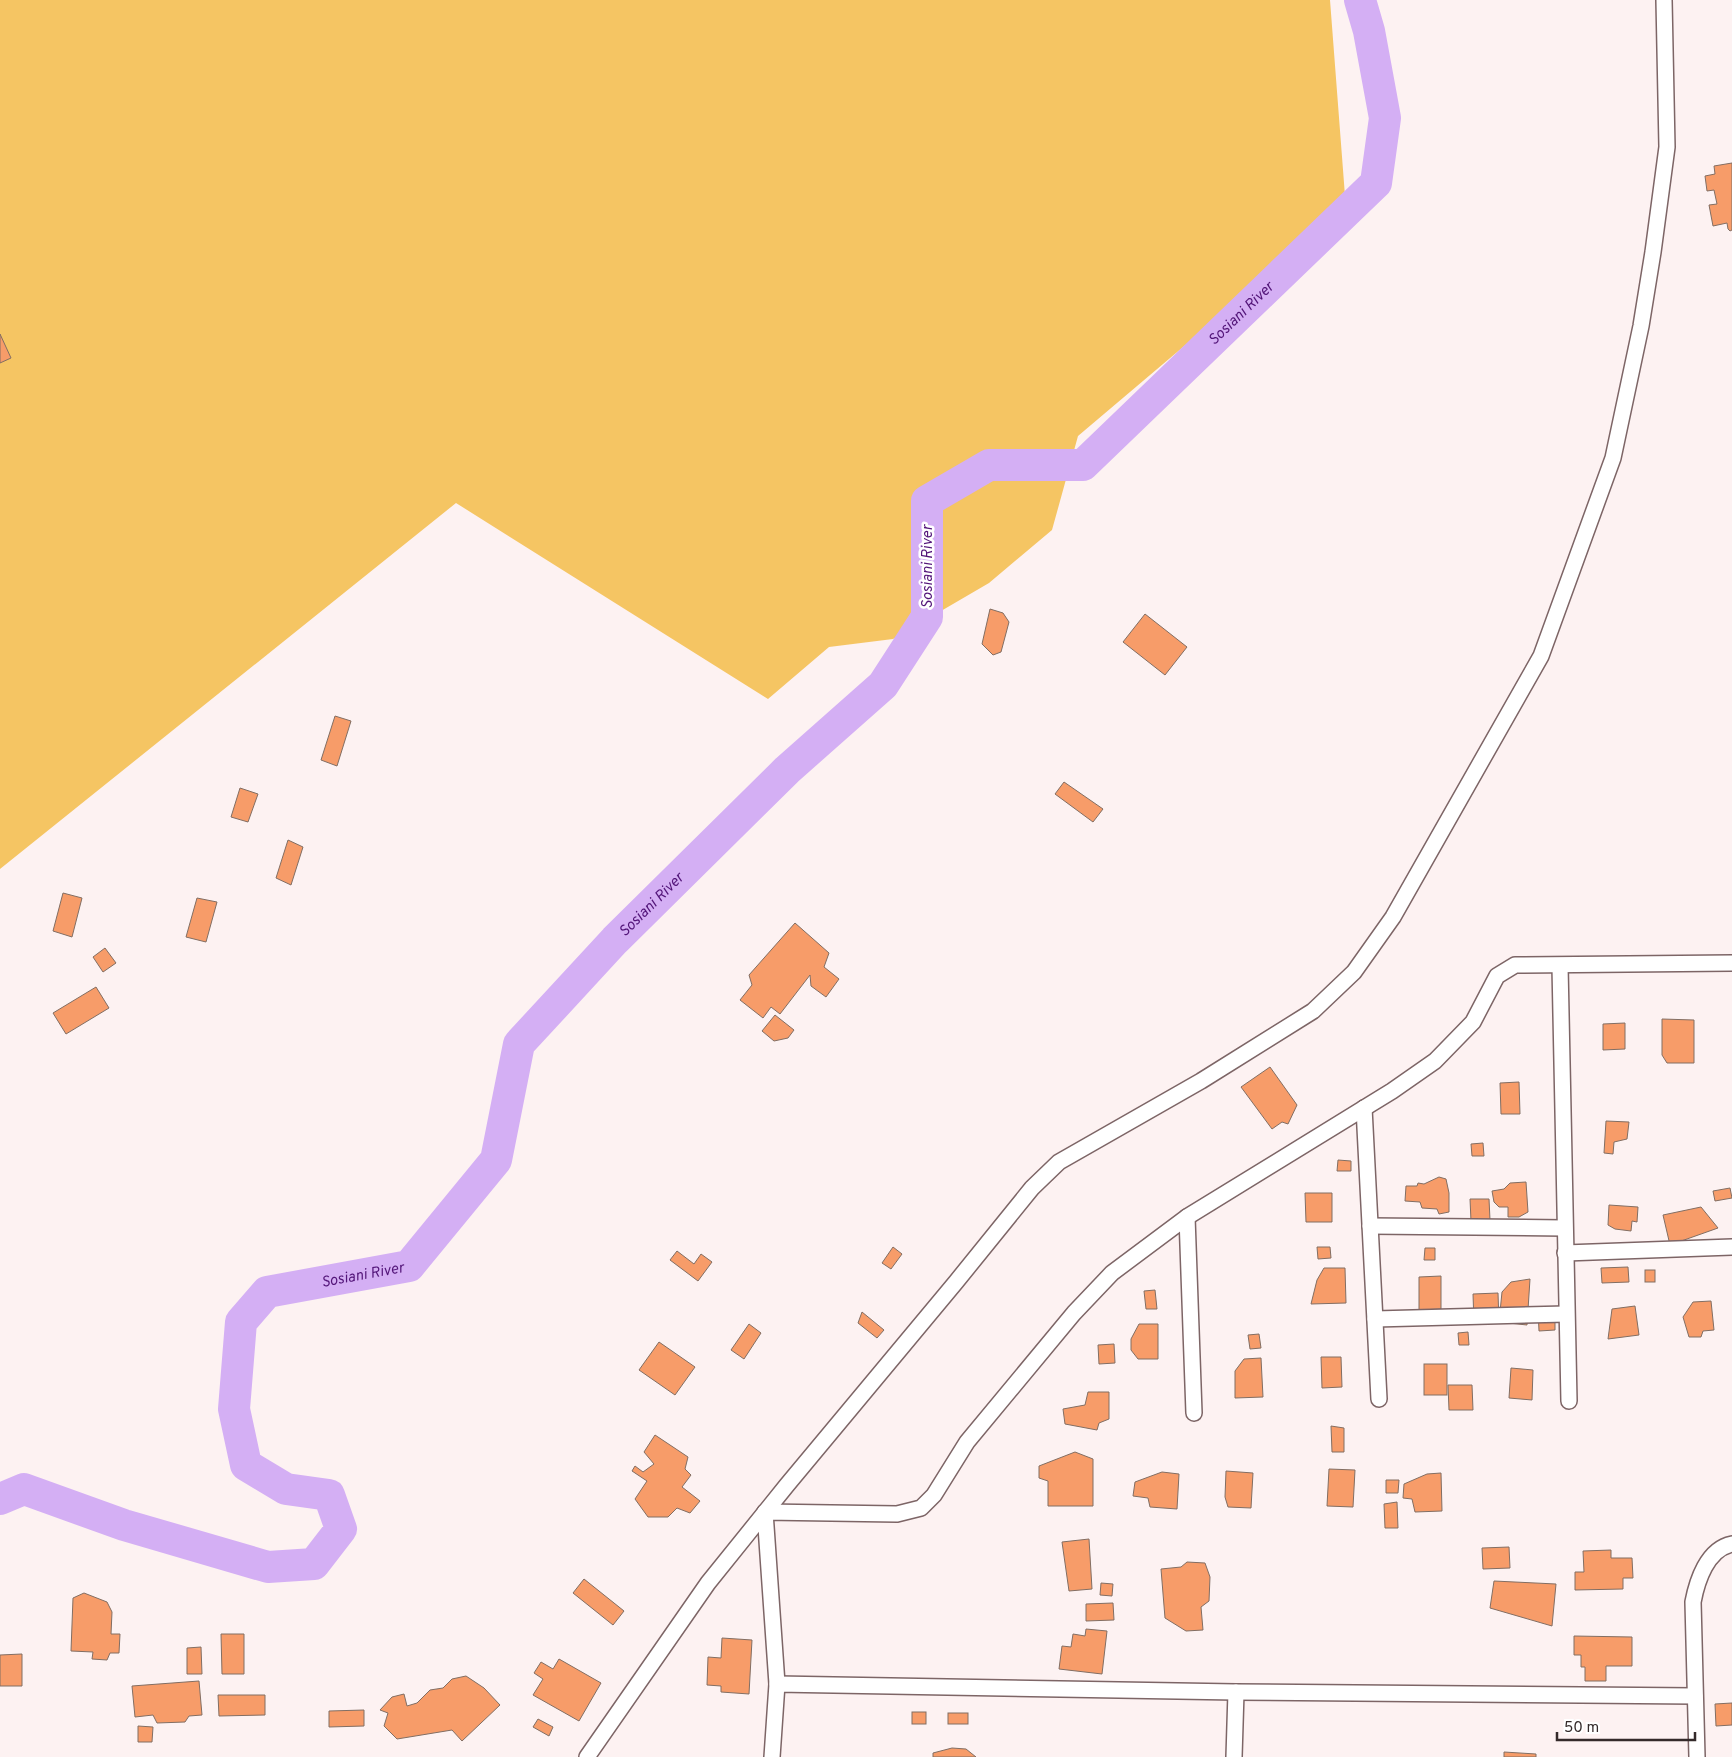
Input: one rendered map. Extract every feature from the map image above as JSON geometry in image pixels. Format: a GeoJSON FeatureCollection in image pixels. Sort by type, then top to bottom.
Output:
{"type":"FeatureCollection","features":[{"type":"Feature","properties":{"kind":"street"},"geometry":{"type":"LineString","coordinates":[[587,1757],[708,1583],[1032,1188],[1060,1162],[1201,1081],[1313,1011],[1354,972],[1393,917],[1541,656],[1613,458],[1641,326],[1667,147],[1664,0]]}},
{"type":"Feature","properties":{"kind":"street"},"geometry":{"type":"LineString","coordinates":[[765,1512],[897,1514],[921,1508],[934,1495],[967,1442],[1074,1313],[1112,1273],[1187,1217],[1364,1108],[1435,1061],[1473,1022],[1497,976],[1515,966],[1732,963]]}},
{"type":"Feature","properties":{"kind":"street"},"geometry":{"type":"LineString","coordinates":[[1560,966],[1569,1401]]}},
{"type":"Feature","properties":{"kind":"street"},"geometry":{"type":"LineString","coordinates":[[1364,1108],[1379,1399]]}},
{"type":"Feature","properties":{"kind":"street"},"geometry":{"type":"LineString","coordinates":[[1187,1217],[1194,1413]]}},
{"type":"Feature","properties":{"kind":"street"},"geometry":{"type":"LineString","coordinates":[[1370,1226],[1564,1228]]}},
{"type":"Feature","properties":{"kind":"street"},"geometry":{"type":"LineString","coordinates":[[1565,1254],[1732,1247]]}},
{"type":"Feature","properties":{"kind":"street"},"geometry":{"type":"LineString","coordinates":[[1375,1319],[1566,1314]]}},
{"type":"Feature","properties":{"kind":"street"},"geometry":{"type":"LineString","coordinates":[[765,1512],[776,1684],[772,1757]]}},
{"type":"Feature","properties":{"kind":"street"},"geometry":{"type":"LineString","coordinates":[[1696,1757],[1693,1602],[1697,1580],[1715,1553],[1732,1544]]}},
{"type":"Feature","properties":{"kind":"street"},"geometry":{"type":"LineString","coordinates":[[776,1684],[1236,1692],[1695,1696]]}},
{"type":"Feature","properties":{"kind":"street"},"geometry":{"type":"LineString","coordinates":[[1234,1757],[1236,1692]]}},
{"type":"Feature","properties":{"kind":"shaded area"},"geometry":{"type":"Polygon","coordinates":[[[0,0],[1330,0],[1346,209],[1078,436],[1052,530],[989,583],[893,639],[829,647],[768,699],[456,503],[0,869],[0,0]]]}},
{"type":"Feature","properties":{"kind":"building"},"geometry":{"type":"Polygon","coordinates":[[[1732,163],[1732,230],[1730,231],[1727,223],[1713,226],[1709,205],[1717,204],[1714,190],[1707,191],[1705,176],[1715,174],[1714,166],[1732,163]]]}},
{"type":"Feature","properties":{"kind":"building"},"geometry":{"type":"Polygon","coordinates":[[[0,334],[11,358],[0,363],[0,334]]]}},
{"type":"Feature","properties":{"kind":"building"},"geometry":{"type":"Polygon","coordinates":[[[990,609],[1003,613],[1009,622],[1001,652],[993,655],[982,644],[990,609]]]}},
{"type":"Feature","properties":{"kind":"building"},"geometry":{"type":"Polygon","coordinates":[[[1145,614],[1187,647],[1165,675],[1123,642],[1145,614]]]}},
{"type":"Feature","properties":{"kind":"building"},"geometry":{"type":"Polygon","coordinates":[[[335,716],[351,721],[337,766],[321,760],[335,716]]]}},
{"type":"Feature","properties":{"kind":"building"},"geometry":{"type":"Polygon","coordinates":[[[1064,782],[1103,809],[1093,822],[1055,794],[1064,782]]]}},
{"type":"Feature","properties":{"kind":"building"},"geometry":{"type":"Polygon","coordinates":[[[240,788],[258,794],[248,822],[231,817],[240,788]]]}},
{"type":"Feature","properties":{"kind":"building"},"geometry":{"type":"Polygon","coordinates":[[[288,840],[303,847],[291,885],[276,878],[288,840]]]}},
{"type":"Feature","properties":{"kind":"building"},"geometry":{"type":"Polygon","coordinates":[[[63,893],[82,898],[72,937],[53,931],[63,893]]]}},
{"type":"Feature","properties":{"kind":"building"},"geometry":{"type":"Polygon","coordinates":[[[197,898],[217,902],[206,942],[186,937],[197,898]]]}},
{"type":"Feature","properties":{"kind":"building"},"geometry":{"type":"Polygon","coordinates":[[[795,923],[829,953],[824,967],[839,979],[826,997],[811,986],[810,975],[780,1014],[771,1007],[763,1018],[740,1000],[752,985],[749,975],[795,923]]]}},
{"type":"Feature","properties":{"kind":"building"},"geometry":{"type":"Polygon","coordinates":[[[105,948],[116,963],[103,972],[93,957],[105,948]]]}},
{"type":"Feature","properties":{"kind":"building"},"geometry":{"type":"Polygon","coordinates":[[[96,987],[109,1008],[66,1034],[53,1013],[96,987]]]}},
{"type":"Feature","properties":{"kind":"building"},"geometry":{"type":"Polygon","coordinates":[[[775,1015],[794,1030],[788,1038],[774,1041],[762,1031],[775,1015]]]}},
{"type":"Feature","properties":{"kind":"building"},"geometry":{"type":"Polygon","coordinates":[[[1662,1019],[1694,1020],[1694,1063],[1667,1063],[1662,1055],[1662,1019]]]}},
{"type":"Feature","properties":{"kind":"building"},"geometry":{"type":"Polygon","coordinates":[[[1625,1023],[1625,1049],[1603,1050],[1603,1024],[1625,1023]]]}},
{"type":"Feature","properties":{"kind":"building"},"geometry":{"type":"Polygon","coordinates":[[[1270,1067],[1297,1105],[1288,1124],[1282,1122],[1272,1129],[1241,1087],[1270,1067]]]}},
{"type":"Feature","properties":{"kind":"building"},"geometry":{"type":"Polygon","coordinates":[[[1519,1082],[1520,1114],[1501,1114],[1500,1083],[1519,1082]]]}},
{"type":"Feature","properties":{"kind":"building"},"geometry":{"type":"Polygon","coordinates":[[[1606,1121],[1629,1122],[1627,1139],[1614,1142],[1613,1154],[1604,1153],[1606,1121]]]}},
{"type":"Feature","properties":{"kind":"building"},"geometry":{"type":"Polygon","coordinates":[[[1483,1143],[1484,1156],[1472,1156],[1471,1144],[1483,1143]]]}},
{"type":"Feature","properties":{"kind":"building"},"geometry":{"type":"Polygon","coordinates":[[[1338,1160],[1351,1161],[1351,1171],[1337,1171],[1338,1160]]]}},
{"type":"Feature","properties":{"kind":"building"},"geometry":{"type":"Polygon","coordinates":[[[1439,1177],[1446,1179],[1449,1193],[1449,1212],[1439,1214],[1437,1209],[1422,1208],[1420,1202],[1405,1201],[1406,1186],[1417,1186],[1418,1183],[1424,1184],[1439,1177]]]}},
{"type":"Feature","properties":{"kind":"building"},"geometry":{"type":"Polygon","coordinates":[[[1526,1182],[1528,1212],[1519,1217],[1508,1217],[1508,1207],[1499,1207],[1494,1202],[1492,1191],[1504,1189],[1510,1183],[1526,1182]]]}},
{"type":"Feature","properties":{"kind":"building"},"geometry":{"type":"Polygon","coordinates":[[[1730,1188],[1732,1198],[1715,1201],[1713,1191],[1730,1188]]]}},
{"type":"Feature","properties":{"kind":"building"},"geometry":{"type":"Polygon","coordinates":[[[1305,1193],[1332,1193],[1332,1222],[1306,1222],[1305,1193]]]}},
{"type":"Feature","properties":{"kind":"building"},"geometry":{"type":"Polygon","coordinates":[[[1470,1199],[1489,1199],[1490,1220],[1471,1221],[1470,1199]]]}},
{"type":"Feature","properties":{"kind":"building"},"geometry":{"type":"Polygon","coordinates":[[[1609,1205],[1638,1207],[1637,1222],[1632,1221],[1631,1231],[1615,1229],[1608,1225],[1609,1205]]]}},
{"type":"Feature","properties":{"kind":"building"},"geometry":{"type":"Polygon","coordinates":[[[1701,1207],[1718,1228],[1670,1245],[1663,1215],[1701,1207]]]}},
{"type":"Feature","properties":{"kind":"building"},"geometry":{"type":"Polygon","coordinates":[[[893,1247],[902,1254],[891,1269],[882,1263],[893,1247]]]}},
{"type":"Feature","properties":{"kind":"building"},"geometry":{"type":"Polygon","coordinates":[[[1317,1247],[1330,1247],[1331,1258],[1318,1259],[1317,1247]]]}},
{"type":"Feature","properties":{"kind":"building"},"geometry":{"type":"Polygon","coordinates":[[[1425,1248],[1435,1248],[1435,1260],[1424,1260],[1425,1248]]]}},
{"type":"Feature","properties":{"kind":"building"},"geometry":{"type":"Polygon","coordinates":[[[677,1251],[694,1264],[701,1254],[712,1262],[698,1281],[670,1260],[677,1251]]]}},
{"type":"Feature","properties":{"kind":"building"},"geometry":{"type":"Polygon","coordinates":[[[1628,1267],[1629,1282],[1602,1283],[1601,1268],[1628,1267]]]}},
{"type":"Feature","properties":{"kind":"building"},"geometry":{"type":"Polygon","coordinates":[[[1324,1268],[1345,1268],[1346,1303],[1311,1304],[1317,1280],[1324,1268]]]}},
{"type":"Feature","properties":{"kind":"building"},"geometry":{"type":"Polygon","coordinates":[[[1645,1270],[1655,1270],[1655,1282],[1645,1282],[1645,1270]]]}},
{"type":"Feature","properties":{"kind":"building"},"geometry":{"type":"Polygon","coordinates":[[[1441,1276],[1441,1309],[1419,1310],[1419,1277],[1441,1276]]]}},
{"type":"Feature","properties":{"kind":"building"},"geometry":{"type":"Polygon","coordinates":[[[1530,1279],[1527,1325],[1499,1322],[1502,1292],[1511,1282],[1530,1279]]]}},
{"type":"Feature","properties":{"kind":"building"},"geometry":{"type":"Polygon","coordinates":[[[1155,1290],[1157,1309],[1146,1309],[1144,1291],[1155,1290]]]}},
{"type":"Feature","properties":{"kind":"building"},"geometry":{"type":"Polygon","coordinates":[[[1498,1293],[1499,1322],[1474,1323],[1473,1294],[1498,1293]]]}},
{"type":"Feature","properties":{"kind":"building"},"geometry":{"type":"Polygon","coordinates":[[[1711,1301],[1714,1330],[1703,1331],[1701,1337],[1689,1337],[1683,1317],[1693,1302],[1711,1301]]]}},
{"type":"Feature","properties":{"kind":"building"},"geometry":{"type":"Polygon","coordinates":[[[1635,1306],[1639,1335],[1608,1339],[1612,1309],[1635,1306]]]}},
{"type":"Feature","properties":{"kind":"building"},"geometry":{"type":"Polygon","coordinates":[[[1538,1310],[1555,1310],[1555,1330],[1539,1331],[1538,1310]]]}},
{"type":"Feature","properties":{"kind":"building"},"geometry":{"type":"Polygon","coordinates":[[[862,1312],[884,1330],[877,1338],[858,1323],[862,1312]]]}},
{"type":"Feature","properties":{"kind":"building"},"geometry":{"type":"Polygon","coordinates":[[[749,1324],[761,1333],[744,1359],[731,1350],[749,1324]]]}},
{"type":"Feature","properties":{"kind":"building"},"geometry":{"type":"Polygon","coordinates":[[[1139,1324],[1158,1324],[1158,1359],[1138,1359],[1131,1350],[1131,1339],[1139,1324]]]}},
{"type":"Feature","properties":{"kind":"building"},"geometry":{"type":"Polygon","coordinates":[[[1468,1332],[1469,1345],[1459,1345],[1458,1333],[1468,1332]]]}},
{"type":"Feature","properties":{"kind":"building"},"geometry":{"type":"Polygon","coordinates":[[[1259,1334],[1261,1348],[1250,1349],[1248,1335],[1259,1334]]]}},
{"type":"Feature","properties":{"kind":"building"},"geometry":{"type":"Polygon","coordinates":[[[659,1342],[695,1367],[675,1395],[639,1370],[659,1342]]]}},
{"type":"Feature","properties":{"kind":"building"},"geometry":{"type":"Polygon","coordinates":[[[1114,1344],[1115,1363],[1099,1364],[1098,1345],[1114,1344]]]}},
{"type":"Feature","properties":{"kind":"building"},"geometry":{"type":"Polygon","coordinates":[[[1321,1357],[1341,1357],[1342,1387],[1322,1388],[1321,1357]]]}},
{"type":"Feature","properties":{"kind":"building"},"geometry":{"type":"Polygon","coordinates":[[[1261,1358],[1263,1397],[1235,1398],[1235,1371],[1244,1359],[1261,1358]]]}},
{"type":"Feature","properties":{"kind":"building"},"geometry":{"type":"Polygon","coordinates":[[[1424,1364],[1447,1364],[1447,1395],[1424,1395],[1424,1364]]]}},
{"type":"Feature","properties":{"kind":"building"},"geometry":{"type":"Polygon","coordinates":[[[1511,1368],[1533,1370],[1532,1400],[1509,1398],[1511,1368]]]}},
{"type":"Feature","properties":{"kind":"building"},"geometry":{"type":"Polygon","coordinates":[[[1448,1385],[1472,1385],[1473,1410],[1449,1410],[1448,1385]]]}},
{"type":"Feature","properties":{"kind":"building"},"geometry":{"type":"Polygon","coordinates":[[[1088,1392],[1109,1392],[1109,1419],[1099,1423],[1097,1430],[1065,1424],[1063,1409],[1085,1405],[1088,1392]]]}},
{"type":"Feature","properties":{"kind":"building"},"geometry":{"type":"Polygon","coordinates":[[[1331,1426],[1344,1428],[1344,1452],[1332,1452],[1331,1426]]]}},
{"type":"Feature","properties":{"kind":"building"},"geometry":{"type":"Polygon","coordinates":[[[655,1435],[688,1457],[685,1469],[691,1475],[682,1487],[700,1501],[690,1513],[677,1508],[668,1517],[648,1517],[635,1499],[647,1481],[632,1471],[635,1466],[643,1472],[654,1464],[644,1452],[655,1435]]]}},
{"type":"Feature","properties":{"kind":"building"},"geometry":{"type":"Polygon","coordinates":[[[1075,1452],[1093,1459],[1093,1506],[1048,1506],[1048,1481],[1039,1478],[1039,1466],[1075,1452]]]}},
{"type":"Feature","properties":{"kind":"building"},"geometry":{"type":"Polygon","coordinates":[[[1329,1469],[1355,1470],[1353,1507],[1327,1506],[1329,1469]]]}},
{"type":"Feature","properties":{"kind":"building"},"geometry":{"type":"Polygon","coordinates":[[[1226,1471],[1253,1473],[1251,1508],[1228,1507],[1225,1497],[1226,1471]]]}},
{"type":"Feature","properties":{"kind":"building"},"geometry":{"type":"Polygon","coordinates":[[[1162,1472],[1179,1474],[1177,1509],[1150,1507],[1148,1498],[1133,1496],[1135,1482],[1162,1472]]]}},
{"type":"Feature","properties":{"kind":"building"},"geometry":{"type":"Polygon","coordinates":[[[1441,1473],[1442,1511],[1415,1512],[1412,1499],[1403,1498],[1404,1484],[1427,1474],[1441,1473]]]}},
{"type":"Feature","properties":{"kind":"building"},"geometry":{"type":"Polygon","coordinates":[[[1386,1480],[1399,1480],[1398,1493],[1386,1493],[1386,1480]]]}},
{"type":"Feature","properties":{"kind":"building"},"geometry":{"type":"Polygon","coordinates":[[[1397,1502],[1398,1528],[1385,1528],[1384,1504],[1397,1502]]]}},
{"type":"Feature","properties":{"kind":"building"},"geometry":{"type":"Polygon","coordinates":[[[1089,1539],[1092,1589],[1069,1591],[1062,1542],[1089,1539]]]}},
{"type":"Feature","properties":{"kind":"building"},"geometry":{"type":"Polygon","coordinates":[[[1509,1547],[1510,1568],[1483,1569],[1482,1548],[1509,1547]]]}},
{"type":"Feature","properties":{"kind":"building"},"geometry":{"type":"Polygon","coordinates":[[[1611,1550],[1611,1558],[1632,1558],[1633,1578],[1623,1578],[1623,1589],[1575,1590],[1575,1572],[1584,1572],[1583,1551],[1611,1550]]]}},
{"type":"Feature","properties":{"kind":"building"},"geometry":{"type":"Polygon","coordinates":[[[1187,1562],[1205,1563],[1210,1577],[1209,1601],[1201,1607],[1203,1630],[1186,1631],[1165,1618],[1161,1569],[1181,1567],[1187,1562]]]}},
{"type":"Feature","properties":{"kind":"building"},"geometry":{"type":"Polygon","coordinates":[[[584,1579],[624,1611],[613,1625],[573,1593],[584,1579]]]}},
{"type":"Feature","properties":{"kind":"building"},"geometry":{"type":"Polygon","coordinates":[[[1494,1581],[1556,1584],[1552,1626],[1490,1608],[1494,1581]]]}},
{"type":"Feature","properties":{"kind":"building"},"geometry":{"type":"Polygon","coordinates":[[[1101,1583],[1113,1584],[1112,1596],[1100,1595],[1101,1583]]]}},
{"type":"Feature","properties":{"kind":"building"},"geometry":{"type":"Polygon","coordinates":[[[84,1593],[107,1602],[112,1612],[111,1634],[120,1634],[119,1653],[110,1653],[107,1660],[92,1659],[93,1652],[71,1651],[73,1598],[84,1593]]]}},
{"type":"Feature","properties":{"kind":"building"},"geometry":{"type":"Polygon","coordinates":[[[1113,1603],[1114,1620],[1086,1621],[1086,1604],[1113,1603]]]}},
{"type":"Feature","properties":{"kind":"building"},"geometry":{"type":"Polygon","coordinates":[[[1086,1629],[1107,1631],[1102,1674],[1059,1669],[1062,1646],[1071,1647],[1073,1634],[1085,1636],[1086,1629]]]}},
{"type":"Feature","properties":{"kind":"building"},"geometry":{"type":"Polygon","coordinates":[[[221,1634],[244,1634],[244,1674],[222,1674],[221,1634]]]}},
{"type":"Feature","properties":{"kind":"building"},"geometry":{"type":"Polygon","coordinates":[[[1574,1636],[1632,1637],[1632,1666],[1606,1666],[1606,1681],[1585,1681],[1585,1667],[1581,1667],[1581,1655],[1574,1655],[1574,1636]]]}},
{"type":"Feature","properties":{"kind":"building"},"geometry":{"type":"Polygon","coordinates":[[[722,1638],[752,1640],[749,1694],[721,1692],[721,1686],[707,1685],[708,1657],[721,1658],[722,1638]]]}},
{"type":"Feature","properties":{"kind":"building"},"geometry":{"type":"Polygon","coordinates":[[[201,1647],[202,1674],[187,1674],[187,1648],[201,1647]]]}},
{"type":"Feature","properties":{"kind":"building"},"geometry":{"type":"Polygon","coordinates":[[[22,1654],[22,1686],[0,1686],[0,1655],[22,1654]]]}},
{"type":"Feature","properties":{"kind":"building"},"geometry":{"type":"Polygon","coordinates":[[[559,1659],[601,1683],[579,1721],[533,1695],[543,1679],[534,1673],[541,1662],[553,1669],[559,1659]]]}},
{"type":"Feature","properties":{"kind":"building"},"geometry":{"type":"Polygon","coordinates":[[[466,1676],[484,1688],[500,1705],[462,1741],[452,1730],[397,1739],[384,1726],[388,1713],[380,1710],[392,1697],[404,1694],[407,1706],[417,1703],[430,1690],[443,1688],[452,1679],[466,1676]]]}},
{"type":"Feature","properties":{"kind":"building"},"geometry":{"type":"Polygon","coordinates":[[[199,1681],[202,1715],[189,1716],[185,1722],[157,1723],[153,1715],[135,1717],[132,1686],[199,1681]]]}},
{"type":"Feature","properties":{"kind":"building"},"geometry":{"type":"Polygon","coordinates":[[[218,1695],[265,1695],[265,1715],[219,1716],[218,1695]]]}},
{"type":"Feature","properties":{"kind":"building"},"geometry":{"type":"Polygon","coordinates":[[[1732,1703],[1732,1725],[1716,1726],[1715,1704],[1732,1703]]]}},
{"type":"Feature","properties":{"kind":"building"},"geometry":{"type":"Polygon","coordinates":[[[364,1710],[364,1726],[329,1727],[329,1711],[364,1710]]]}},
{"type":"Feature","properties":{"kind":"building"},"geometry":{"type":"Polygon","coordinates":[[[912,1712],[926,1712],[926,1724],[912,1724],[912,1712]]]}},
{"type":"Feature","properties":{"kind":"building"},"geometry":{"type":"Polygon","coordinates":[[[948,1713],[968,1713],[968,1724],[948,1724],[948,1713]]]}},
{"type":"Feature","properties":{"kind":"building"},"geometry":{"type":"Polygon","coordinates":[[[538,1719],[553,1727],[549,1736],[533,1727],[538,1719]]]}},
{"type":"Feature","properties":{"kind":"building"},"geometry":{"type":"Polygon","coordinates":[[[138,1726],[153,1727],[152,1742],[138,1742],[138,1726]]]}},
{"type":"Feature","properties":{"kind":"building"},"geometry":{"type":"Polygon","coordinates":[[[952,1748],[966,1749],[976,1757],[933,1757],[933,1753],[952,1748]]]}},
{"type":"Feature","properties":{"kind":"building"},"geometry":{"type":"Polygon","coordinates":[[[1504,1752],[1536,1754],[1536,1757],[1504,1757],[1504,1752]]]}},
{"type":"Feature","properties":{"kind":"waterway","name":"Sosiani River"},"geometry":{"type":"LineString","coordinates":[[0,1499],[24,1489],[124,1525],[268,1567],[314,1564],[341,1529],[329,1495],[286,1489],[246,1465],[234,1409],[241,1322],[267,1292],[409,1266],[496,1160],[519,1044],[615,940],[787,770],[883,685],[927,617],[927,501],[989,465],[1083,465],[1376,183],[1385,118],[1369,31],[1360,0]]}}]}
